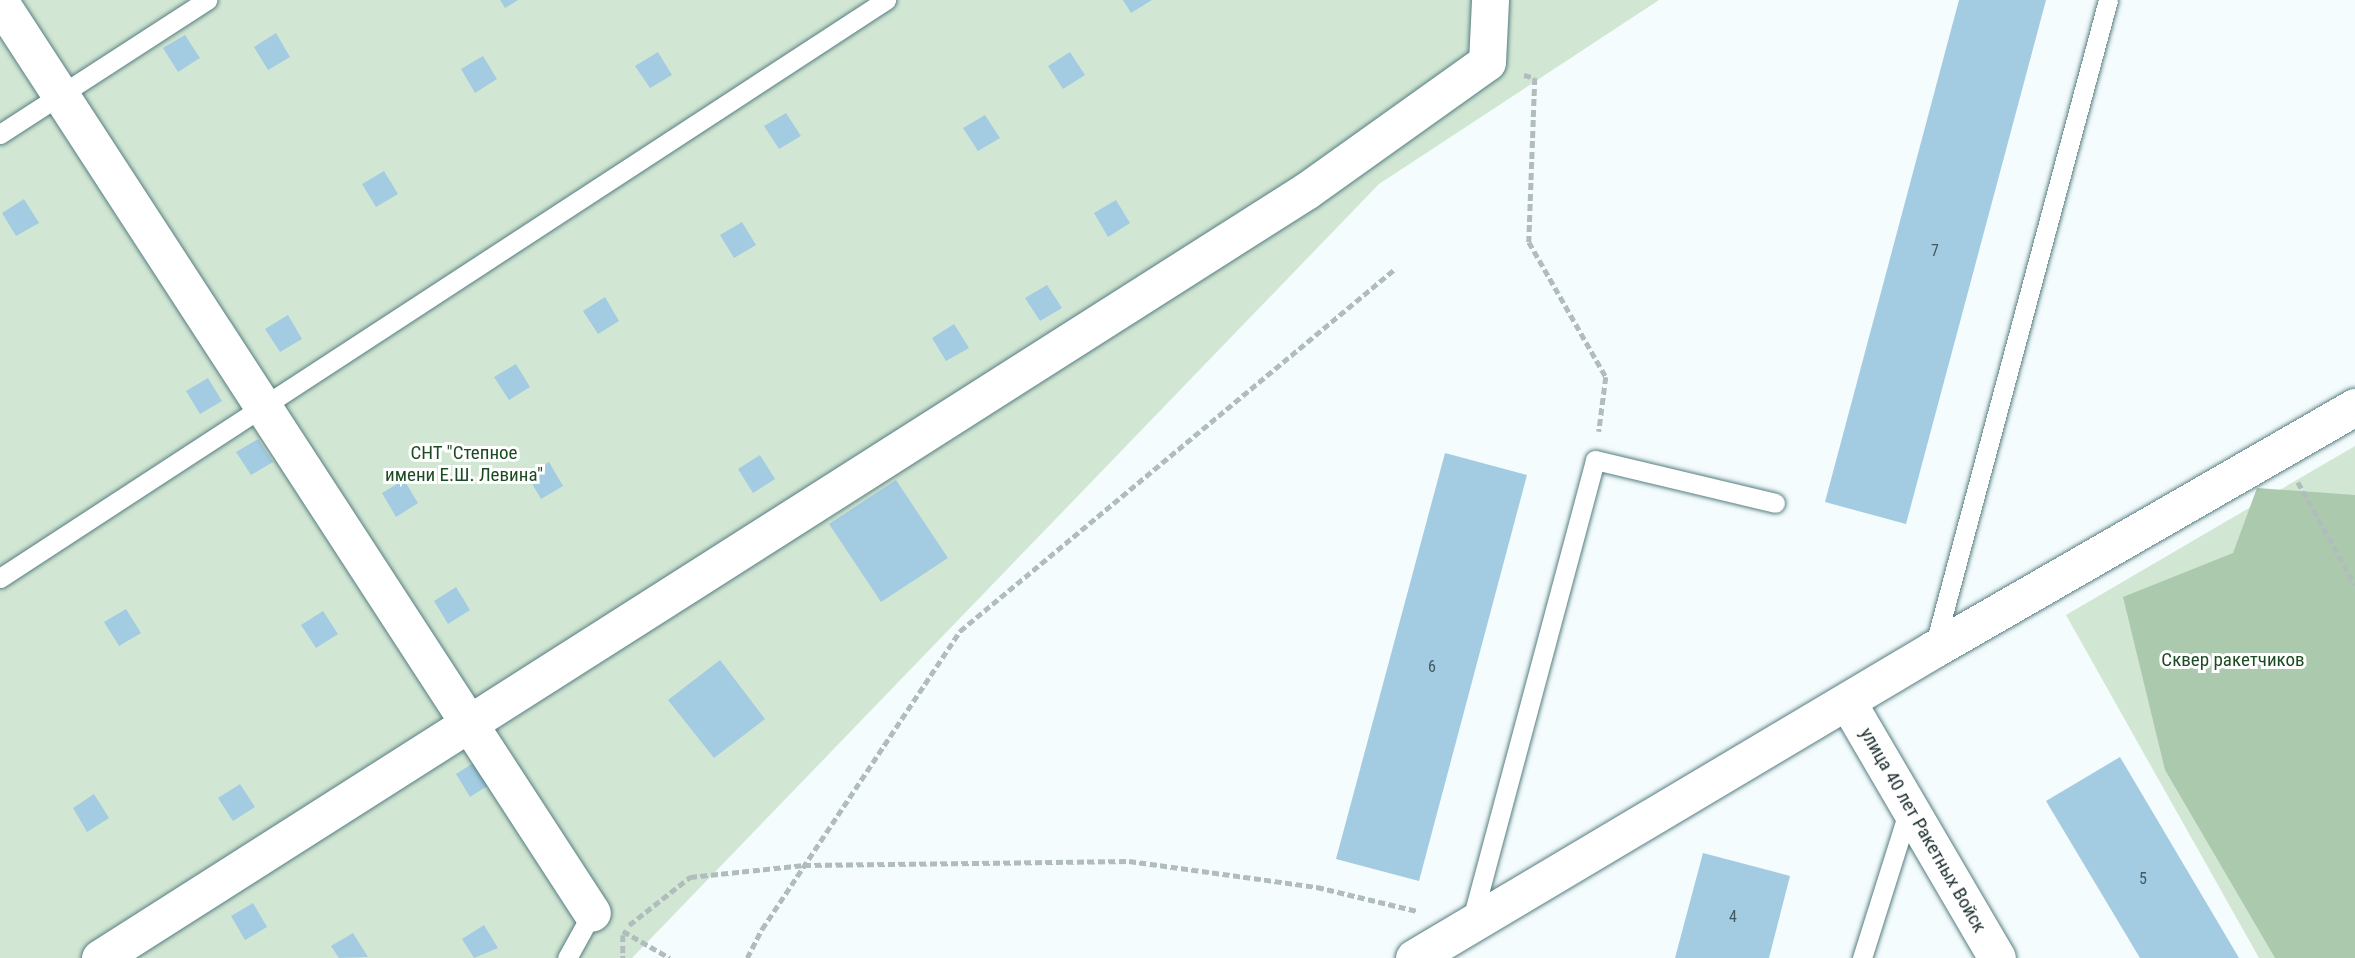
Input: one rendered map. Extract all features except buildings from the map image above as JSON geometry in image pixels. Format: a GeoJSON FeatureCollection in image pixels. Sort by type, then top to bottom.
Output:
{"type":"FeatureCollection","features":[{"type":"Feature","properties":{"kind":"street"},"geometry":{"type":"LineString","coordinates":[[100,958],[467,721],[1306,191],[1487,62],[1490,0]]}},
{"type":"Feature","properties":{"kind":"street"},"geometry":{"type":"LineString","coordinates":[[0,2],[467,721],[608,922]]}},
{"type":"Feature","properties":{"kind":"street"},"geometry":{"type":"LineString","coordinates":[[1414,958],[1848,703],[1934,649],[2355,407]]}},
{"type":"Feature","properties":{"kind":"street","name":"улица 40 лет Ракетных Войск"},"geometry":{"type":"LineString","coordinates":[[1848,703],[1997,958]]}},
{"type":"Feature","properties":{"kind":"lane"},"geometry":{"type":"LineString","coordinates":[[0,134],[208,0]]}},
{"type":"Feature","properties":{"kind":"lane"},"geometry":{"type":"LineString","coordinates":[[0,578],[886,0]]}},
{"type":"Feature","properties":{"kind":"lane"},"geometry":{"type":"LineString","coordinates":[[1934,649],[2108,0]]}},
{"type":"Feature","properties":{"kind":"lane"},"geometry":{"type":"LineString","coordinates":[[1471,923],[1595,460],[1775,503]]}},
{"type":"Feature","properties":{"kind":"lane"},"geometry":{"type":"LineString","coordinates":[[1862,958],[1910,807]]}},
{"type":"Feature","properties":{"kind":"lane"},"geometry":{"type":"LineString","coordinates":[[568,958],[608,922]]}},
{"type":"Feature","properties":{"kind":"path"},"geometry":{"type":"LineString","coordinates":[[1487,62],[1535,78],[1528,242],[1606,377],[1595,460]]}},
{"type":"Feature","properties":{"kind":"path"},"geometry":{"type":"LineString","coordinates":[[747,958],[804,865],[960,631],[1396,268]]}},
{"type":"Feature","properties":{"kind":"path"},"geometry":{"type":"LineString","coordinates":[[2280,450],[2355,585]]}},
{"type":"Feature","properties":{"kind":"path"},"geometry":{"type":"LineString","coordinates":[[608,922],[690,877],[804,865],[1129,861],[1317,887],[1471,923]]}},
{"type":"Feature","properties":{"kind":"path"},"geometry":{"type":"LineString","coordinates":[[608,922],[623,958]]}},
{"type":"Feature","properties":{"kind":"path"},"geometry":{"type":"LineString","coordinates":[[608,922],[670,958]]}},
{"type":"Feature","properties":{"kind":"green space","name":"СНТ \"Степное имени Е.Ш. Левина\""},"geometry":{"type":"Polygon","coordinates":[[[0,0],[1659,0],[1379,184],[632,958],[0,958],[0,0]]]}},
{"type":"Feature","properties":{"kind":"green space","name":"Сквер ракетчиков"},"geometry":{"type":"Polygon","coordinates":[[[2355,446],[2355,958],[2259,958],[2066,615],[2355,446]]]}},
{"type":"Feature","properties":{"kind":"green space","name":"Сквер ракетчиков"},"geometry":{"type":"Polygon","coordinates":[[[2257,488],[2355,495],[2355,958],[2275,958],[2165,770],[2123,597],[2233,553],[2257,488]]]}}]}
